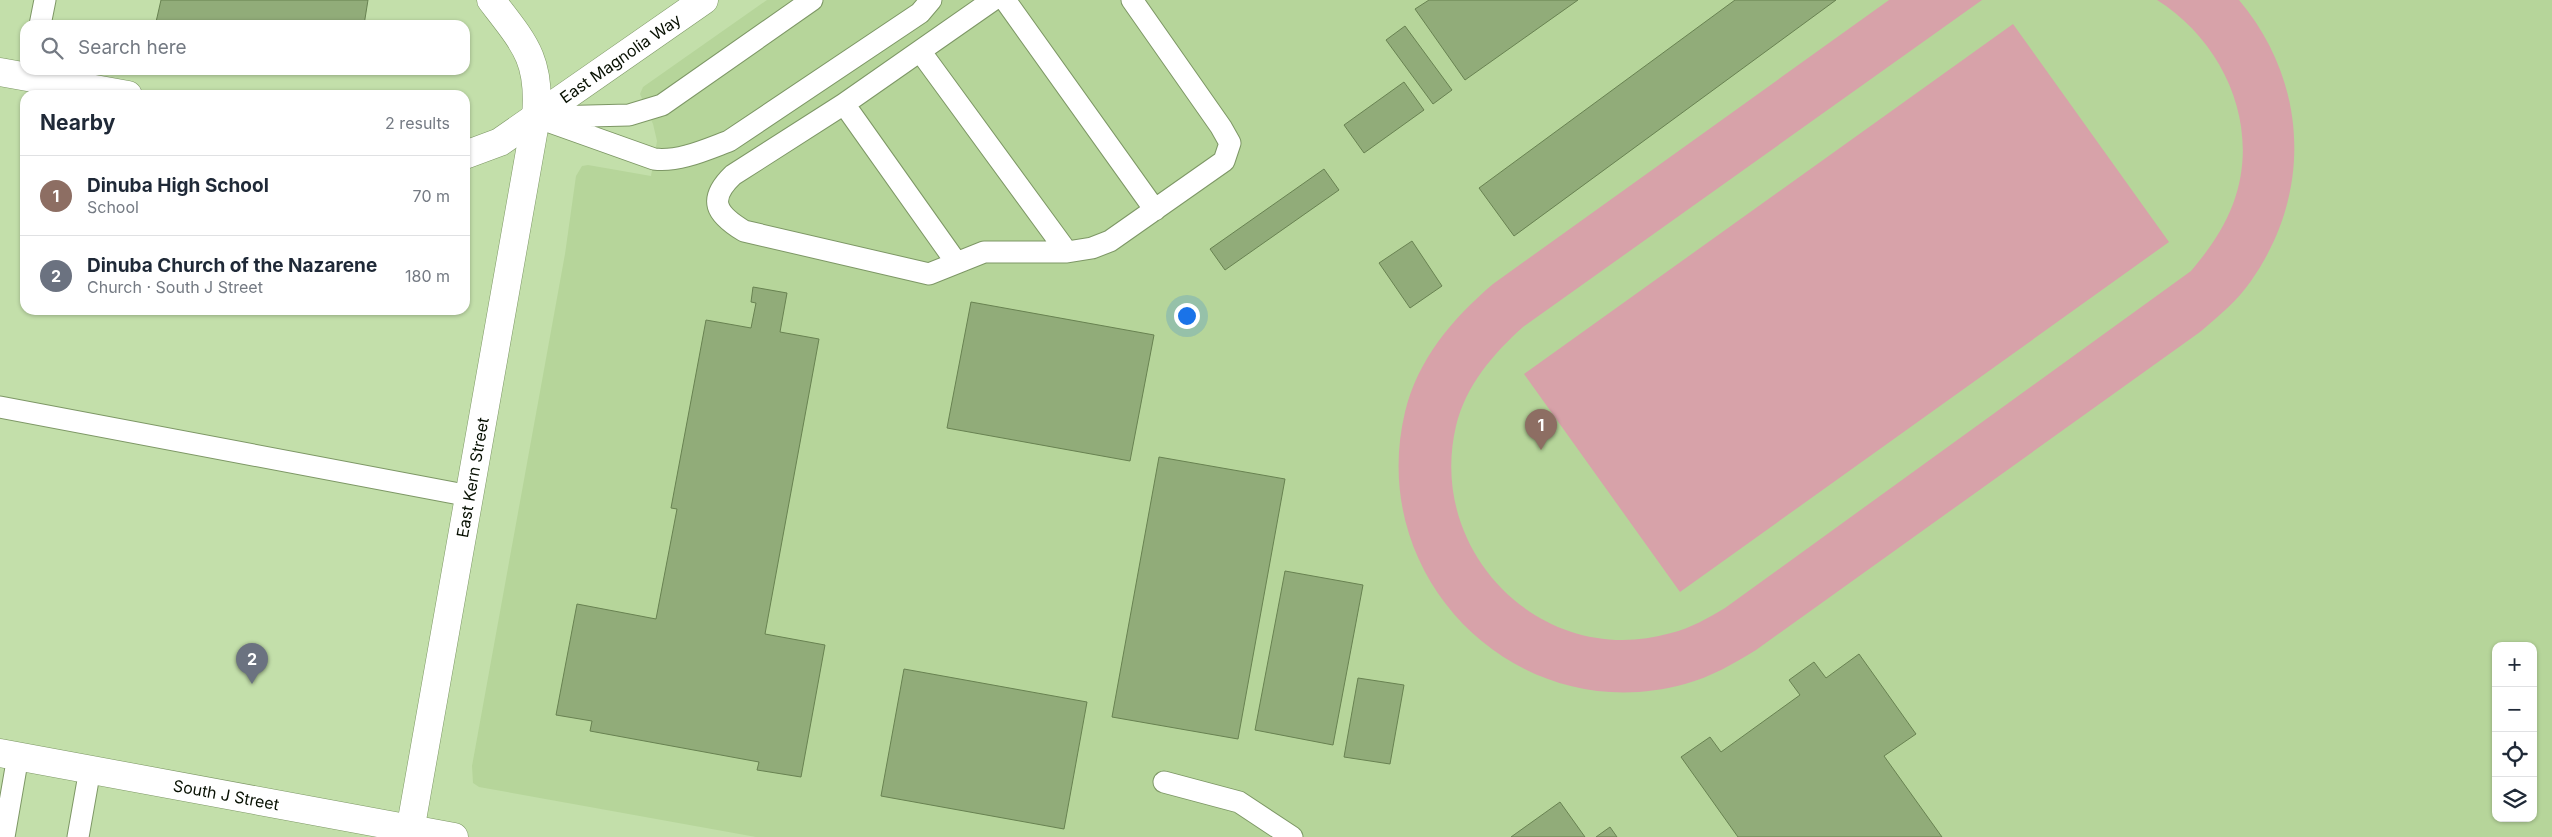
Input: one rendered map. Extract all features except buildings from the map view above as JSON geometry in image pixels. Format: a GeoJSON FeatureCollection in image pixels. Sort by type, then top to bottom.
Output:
{"type":"FeatureCollection","features":[{"type":"Feature","properties":{"kind":"street","name":"East Kern Street"},"geometry":{"type":"LineString","coordinates":[[410,833],[536,118],[538,84],[532,58],[521,39],[491,0]]}},
{"type":"Feature","properties":{"kind":"street","name":"East Magnolia Way"},"geometry":{"type":"LineString","coordinates":[[470,153],[500,142],[704,0]]}},
{"type":"Feature","properties":{"kind":"street"},"geometry":{"type":"LineString","coordinates":[[0,72],[20,73]]}},
{"type":"Feature","properties":{"kind":"street"},"geometry":{"type":"LineString","coordinates":[[37,75],[105,90]]}},
{"type":"Feature","properties":{"kind":"street","name":"South J Street"},"geometry":{"type":"LineString","coordinates":[[9,754],[410,833],[454,837]]}},
{"type":"Feature","properties":{"kind":"lane"},"geometry":{"type":"LineString","coordinates":[[41,20],[45,0]]}},
{"type":"Feature","properties":{"kind":"lane"},"geometry":{"type":"LineString","coordinates":[[536,118],[629,115],[662,105],[812,0]]}},
{"type":"Feature","properties":{"kind":"lane"},"geometry":{"type":"LineString","coordinates":[[536,118],[654,159],[666,160],[696,153],[729,141],[920,13],[931,0]]}},
{"type":"Feature","properties":{"kind":"lane"},"geometry":{"type":"LineString","coordinates":[[993,0],[844,104],[734,175],[720,187],[718,202],[724,219],[744,231],[929,274],[984,252],[1067,252],[1092,248],[1110,241],[1224,161],[1230,143],[1221,127],[1132,0]]}},
{"type":"Feature","properties":{"kind":"lane"},"geometry":{"type":"LineString","coordinates":[[1005,0],[1155,210]]}},
{"type":"Feature","properties":{"kind":"lane"},"geometry":{"type":"LineString","coordinates":[[920,51],[1067,252]]}},
{"type":"Feature","properties":{"kind":"lane"},"geometry":{"type":"LineString","coordinates":[[844,104],[956,262]]}},
{"type":"Feature","properties":{"kind":"lane"},"geometry":{"type":"LineString","coordinates":[[0,407],[470,496]]}},
{"type":"Feature","properties":{"kind":"lane"},"geometry":{"type":"LineString","coordinates":[[4,837],[9,754]]}},
{"type":"Feature","properties":{"kind":"lane"},"geometry":{"type":"LineString","coordinates":[[78,837],[90,769]]}},
{"type":"Feature","properties":{"kind":"lane"},"geometry":{"type":"LineString","coordinates":[[1164,782],[1239,802],[1292,837]]}},
{"type":"Feature","properties":{"kind":"shaded area"},"geometry":{"type":"Polygon","coordinates":[[[767,0],[2552,0],[2552,837],[756,837],[479,787],[473,783],[472,766],[565,254],[576,176],[582,166],[588,165],[651,176],[657,141],[653,124],[640,94],[643,87],[767,0]]]}},
{"type":"Feature","properties":{"kind":"shaded area"},"geometry":{"type":"Polygon","coordinates":[[[1889,0],[1982,0],[1523,327],[1491,359],[1466,397],[1456,426],[1451,473],[1459,517],[1477,557],[1504,591],[1539,617],[1579,634],[1624,640],[1671,633],[1706,619],[1725,608],[2191,271],[2215,240],[2233,204],[2241,175],[2243,146],[2239,117],[2231,89],[2218,63],[2201,39],[2181,18],[2157,0],[2239,0],[2262,32],[2279,66],[2289,102],[2294,138],[2293,175],[2285,212],[2271,247],[2246,288],[2200,332],[1756,650],[1730,665],[1704,678],[1685,684],[1623,692],[1565,685],[1512,662],[1467,628],[1432,584],[1408,532],[1399,474],[1405,412],[1418,375],[1428,357],[1438,341],[1464,311],[1493,284],[1889,0]]]}},
{"type":"Feature","properties":{"kind":"shaded area"},"geometry":{"type":"Polygon","coordinates":[[[2013,24],[2169,242],[1680,592],[1524,374],[2013,24]]]}},
{"type":"Feature","properties":{"kind":"place","name":"Dinuba High School"},"geometry":{"type":"Point","coordinates":[1541,450]}},
{"type":"Feature","properties":{"kind":"place","name":"Dinuba Church of the Nazarene"},"geometry":{"type":"Point","coordinates":[252,684]}}]}
